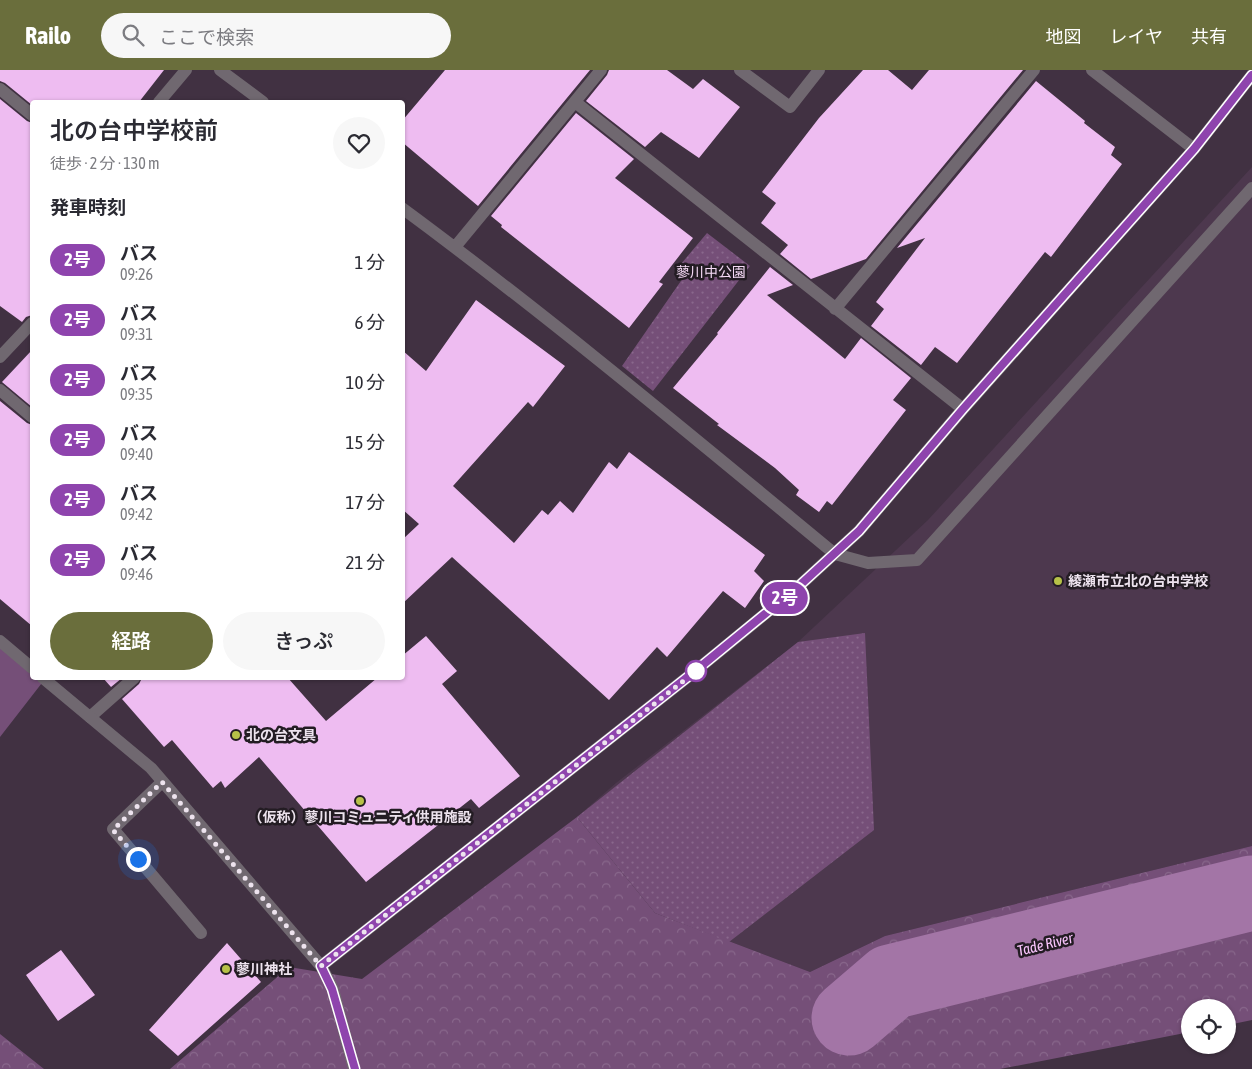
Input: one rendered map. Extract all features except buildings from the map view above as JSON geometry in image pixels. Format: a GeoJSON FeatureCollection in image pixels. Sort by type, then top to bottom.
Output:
{"type":"FeatureCollection","features":[{"type":"Feature","properties":{"kind":"street"},"geometry":{"type":"LineString","coordinates":[[160,100],[186,70]]}},
{"type":"Feature","properties":{"kind":"street"},"geometry":{"type":"LineString","coordinates":[[220,70],[260,100]]}},
{"type":"Feature","properties":{"kind":"street"},"geometry":{"type":"LineString","coordinates":[[455,247],[601,70]]}},
{"type":"Feature","properties":{"kind":"street"},"geometry":{"type":"LineString","coordinates":[[740,70],[790,107],[819,70]]}},
{"type":"Feature","properties":{"kind":"street"},"geometry":{"type":"LineString","coordinates":[[835,308],[1034,70]]}},
{"type":"Feature","properties":{"kind":"street"},"geometry":{"type":"LineString","coordinates":[[1092,70],[1194,149]]}},
{"type":"Feature","properties":{"kind":"street"},"geometry":{"type":"LineString","coordinates":[[321,966],[694,672],[799,586],[859,531],[963,409],[1194,149],[1252,75]]}},
{"type":"Feature","properties":{"kind":"street"},"geometry":{"type":"LineString","coordinates":[[0,89],[30,113]]}},
{"type":"Feature","properties":{"kind":"street"},"geometry":{"type":"LineString","coordinates":[[575,102],[963,409]]}},
{"type":"Feature","properties":{"kind":"street"},"geometry":{"type":"LineString","coordinates":[[405,210],[455,247],[655,405],[834,554],[868,563],[917,560],[1252,188]]}},
{"type":"Feature","properties":{"kind":"street"},"geometry":{"type":"LineString","coordinates":[[0,357],[30,325]]}},
{"type":"Feature","properties":{"kind":"street"},"geometry":{"type":"LineString","coordinates":[[0,390],[30,415]]}},
{"type":"Feature","properties":{"kind":"street"},"geometry":{"type":"LineString","coordinates":[[0,641],[30,666]]}},
{"type":"Feature","properties":{"kind":"street"},"geometry":{"type":"LineString","coordinates":[[46,680],[151,768],[321,966],[332,989],[354,1069]]}},
{"type":"Feature","properties":{"kind":"street"},"geometry":{"type":"LineString","coordinates":[[90,717],[132,680]]}},
{"type":"Feature","properties":{"kind":"street"},"geometry":{"type":"LineString","coordinates":[[162,782],[113,830],[201,933]]}},
{"type":"Feature","properties":{"kind":"shaded area","name":"綾瀬市立北の台中学校"},"geometry":{"type":"Polygon","coordinates":[[[1252,167],[1252,846],[885,936],[810,972],[655,913],[577,817],[616,783],[798,642],[928,520],[1252,167]]]}},
{"type":"Feature","properties":{"kind":"green space","name":"蓼川中公園"},"geometry":{"type":"Polygon","coordinates":[[[707,233],[750,266],[653,391],[622,366],[683,278],[676,270],[707,233]]]}},
{"type":"Feature","properties":{"kind":"green space"},"geometry":{"type":"Polygon","coordinates":[[[865,633],[874,830],[729,942],[655,913],[577,817],[798,642],[865,633]]]}},
{"type":"Feature","properties":{"kind":"green space"},"geometry":{"type":"Polygon","coordinates":[[[0,641],[30,666],[30,680],[44,680],[0,737],[0,641]]]}},
{"type":"Feature","properties":{"kind":"green space"},"geometry":{"type":"Polygon","coordinates":[[[577,817],[655,913],[810,972],[885,936],[1252,846],[1252,1020],[1236,1023],[1236,999],[1181,999],[1181,1034],[1000,1069],[170,1069],[289,967],[362,979],[577,817]]]}},
{"type":"Feature","properties":{"kind":"green space"},"geometry":{"type":"Polygon","coordinates":[[[0,1034],[44,1069],[0,1069],[0,1034]]]}},
{"type":"Feature","properties":{"kind":"waterway","name":"Tade River"},"geometry":{"type":"LineString","coordinates":[[849,1018],[891,982],[1252,893]]}},
{"type":"Feature","properties":{"kind":"bus line","name":"2号"},"geometry":{"type":"LineString","coordinates":[[355,1069],[332,989],[321,966],[694,672],[799,586],[859,531],[963,409],[1194,149],[1252,75]]}},
{"type":"Feature","properties":{"kind":"place","name":"綾瀬市立北の台中学校"},"geometry":{"type":"Point","coordinates":[1058,581]}},
{"type":"Feature","properties":{"kind":"place","name":"北の台文具"},"geometry":{"type":"Point","coordinates":[236,735]}},
{"type":"Feature","properties":{"kind":"place","name":"（仮称）蓼川コミュニティ供用施設"},"geometry":{"type":"Point","coordinates":[360,801]}},
{"type":"Feature","properties":{"kind":"place","name":"蓼川神社"},"geometry":{"type":"Point","coordinates":[226,969]}},
{"type":"Feature","properties":{"kind":"route"},"geometry":{"type":"LineString","coordinates":[[138,859],[113,830],[162,782],[321,966],[696,671]]}}]}
